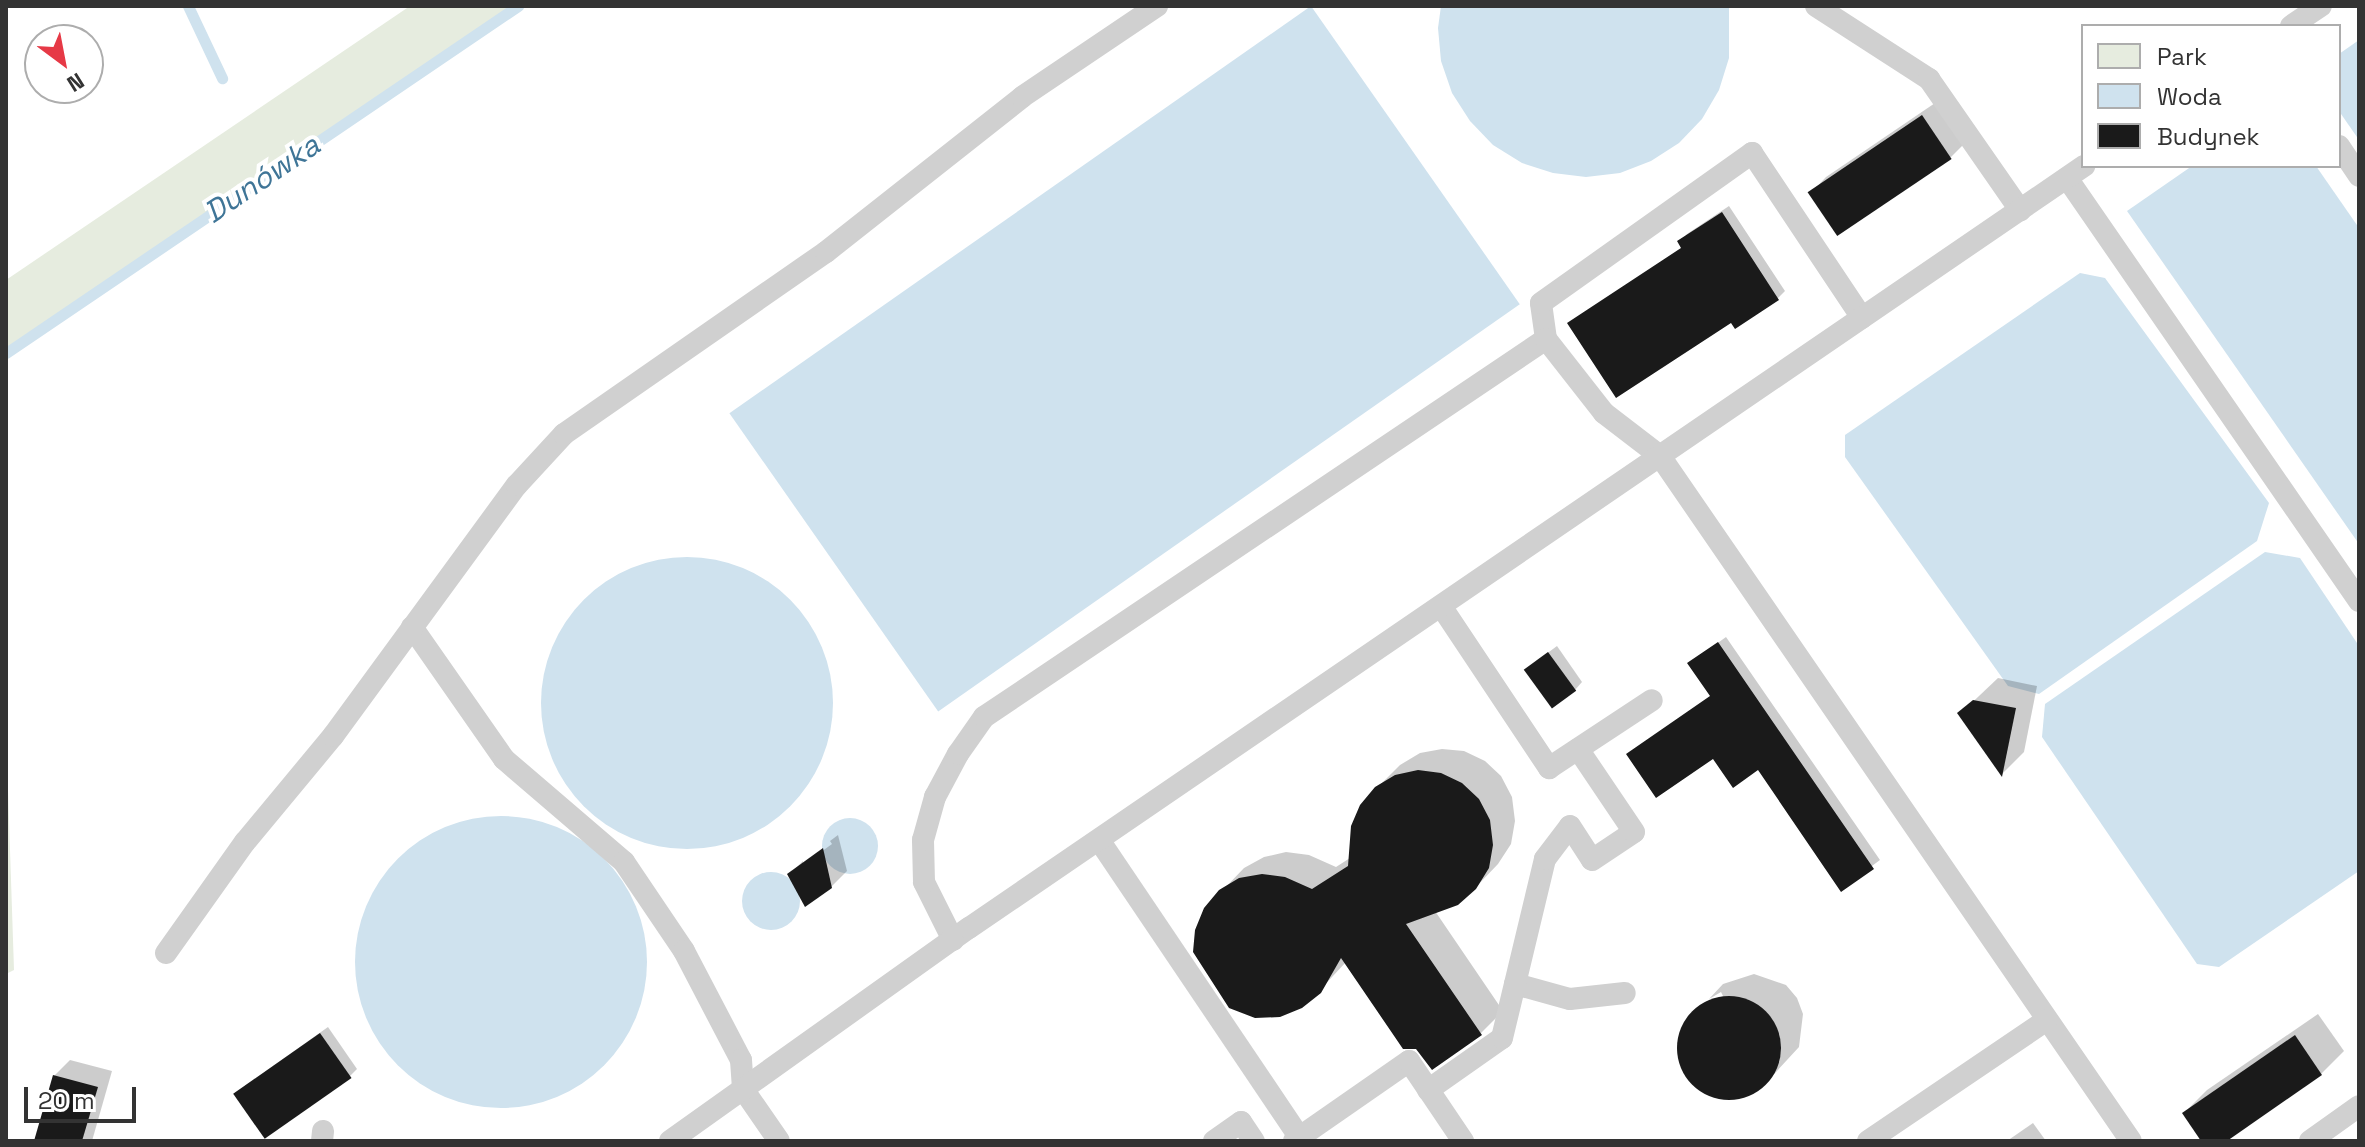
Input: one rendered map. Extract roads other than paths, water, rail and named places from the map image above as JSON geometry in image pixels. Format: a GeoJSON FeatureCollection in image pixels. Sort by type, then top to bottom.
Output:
{"type":"FeatureCollection","features":[{"type":"Feature","properties":{"kind":"lane"},"geometry":{"type":"LineString","coordinates":[[166,953],[245,842],[333,736],[517,485],[564,434],[826,252],[1022,97],[1157,6]]}},
{"type":"Feature","properties":{"kind":"lane"},"geometry":{"type":"LineString","coordinates":[[1816,6],[1929,79],[2020,210]]}},
{"type":"Feature","properties":{"kind":"lane"},"geometry":{"type":"LineString","coordinates":[[2294,24],[2321,6]]}},
{"type":"Feature","properties":{"kind":"lane"},"geometry":{"type":"LineString","coordinates":[[2341,149],[2359,176]]}},
{"type":"Feature","properties":{"kind":"lane"},"geometry":{"type":"LineString","coordinates":[[1862,318],[1752,153],[1541,303],[1546,339],[1604,413],[1660,456],[2131,1141]]}},
{"type":"Feature","properties":{"kind":"lane"},"geometry":{"type":"LineString","coordinates":[[670,1141],[953,940],[2075,172],[2359,601]]}},
{"type":"Feature","properties":{"kind":"lane"},"geometry":{"type":"LineString","coordinates":[[953,940],[924,882],[923,840],[935,797],[958,754],[984,717],[1546,339]]}},
{"type":"Feature","properties":{"kind":"lane"},"geometry":{"type":"LineString","coordinates":[[1441,606],[1549,768],[1652,700]]}},
{"type":"Feature","properties":{"kind":"lane"},"geometry":{"type":"LineString","coordinates":[[412,627],[504,759],[624,862],[684,951],[741,1060],[743,1089],[779,1141]]}},
{"type":"Feature","properties":{"kind":"lane"},"geometry":{"type":"LineString","coordinates":[[1428,1090],[1502,1038],[1545,859],[1570,826],[1592,860],[1634,832],[1578,749]]}},
{"type":"Feature","properties":{"kind":"lane"},"geometry":{"type":"LineString","coordinates":[[1099,840],[1296,1139],[1409,1061],[1463,1141]]}},
{"type":"Feature","properties":{"kind":"lane"},"geometry":{"type":"LineString","coordinates":[[1515,984],[1570,999],[1625,993]]}},
{"type":"Feature","properties":{"kind":"lane"},"geometry":{"type":"LineString","coordinates":[[1868,1141],[2047,1020]]}},
{"type":"Feature","properties":{"kind":"lane"},"geometry":{"type":"LineString","coordinates":[[2310,1141],[2359,1106]]}},
{"type":"Feature","properties":{"kind":"lane"},"geometry":{"type":"LineString","coordinates":[[1214,1141],[1241,1122],[1254,1141]]}},
{"type":"Feature","properties":{"kind":"water"},"geometry":{"type":"Polygon","coordinates":[[[1311,6],[1520,304],[938,711],[729,413],[1311,6]]]}},
{"type":"Feature","properties":{"kind":"water"},"geometry":{"type":"Polygon","coordinates":[[[1441,6],[1729,6],[1729,58],[1719,90],[1702,119],[1679,143],[1651,161],[1620,173],[1586,177],[1553,173],[1522,163],[1493,145],[1470,121],[1452,93],[1441,61],[1438,28],[1441,6]]]}},
{"type":"Feature","properties":{"kind":"water"},"geometry":{"type":"Polygon","coordinates":[[[2359,40],[2359,140],[2341,114],[2341,53],[2359,40]]]}},
{"type":"Feature","properties":{"kind":"water"},"geometry":{"type":"Polygon","coordinates":[[[2189,168],[2317,168],[2359,228],[2359,544],[2127,211],[2189,168]]]}},
{"type":"Feature","properties":{"kind":"water"},"geometry":{"type":"Polygon","coordinates":[[[2080,273],[2105,278],[2269,503],[2257,541],[2039,694],[2008,686],[1845,457],[1845,435],[2080,273]]]}},
{"type":"Feature","properties":{"kind":"water"},"geometry":{"type":"Polygon","coordinates":[[[2265,552],[2300,558],[2359,646],[2359,871],[2219,967],[2197,964],[2042,737],[2045,704],[2265,552]]]}},
{"type":"Feature","properties":{"kind":"water"},"geometry":{"type":"Polygon","coordinates":[[[673,557],[701,557],[729,563],[756,574],[780,590],[800,610],[816,634],[827,661],[833,703],[827,745],[816,772],[800,796],[780,816],[756,832],[729,843],[701,849],[673,849],[645,843],[618,832],[594,816],[574,796],[558,772],[547,745],[541,717],[541,689],[547,661],[558,634],[574,610],[594,590],[618,574],[645,563],[673,557]]]}},
{"type":"Feature","properties":{"kind":"water"},"geometry":{"type":"Polygon","coordinates":[[[487,816],[515,816],[543,822],[570,833],[594,849],[614,869],[630,893],[641,920],[647,962],[641,1004],[630,1031],[614,1055],[594,1075],[570,1091],[543,1102],[515,1108],[487,1108],[459,1102],[432,1091],[408,1075],[388,1055],[372,1031],[361,1004],[355,976],[355,948],[361,920],[372,893],[388,869],[408,849],[432,833],[459,822],[487,816]]]}},
{"type":"Feature","properties":{"kind":"water"},"geometry":{"type":"Polygon","coordinates":[[[850,818],[870,826],[878,846],[870,866],[850,874],[830,866],[822,846],[830,826],[850,818]]]}},
{"type":"Feature","properties":{"kind":"water"},"geometry":{"type":"Polygon","coordinates":[[[771,872],[791,881],[800,901],[791,921],[771,930],[751,921],[742,901],[751,881],[771,872]]]}},
{"type":"Feature","properties":{"kind":"waterway"},"geometry":{"type":"LineString","coordinates":[[188,6],[222,78]]}},
{"type":"Feature","properties":{"kind":"waterway","name":"Dunówka"},"geometry":{"type":"LineString","coordinates":[[6,353],[518,6]]}}]}
